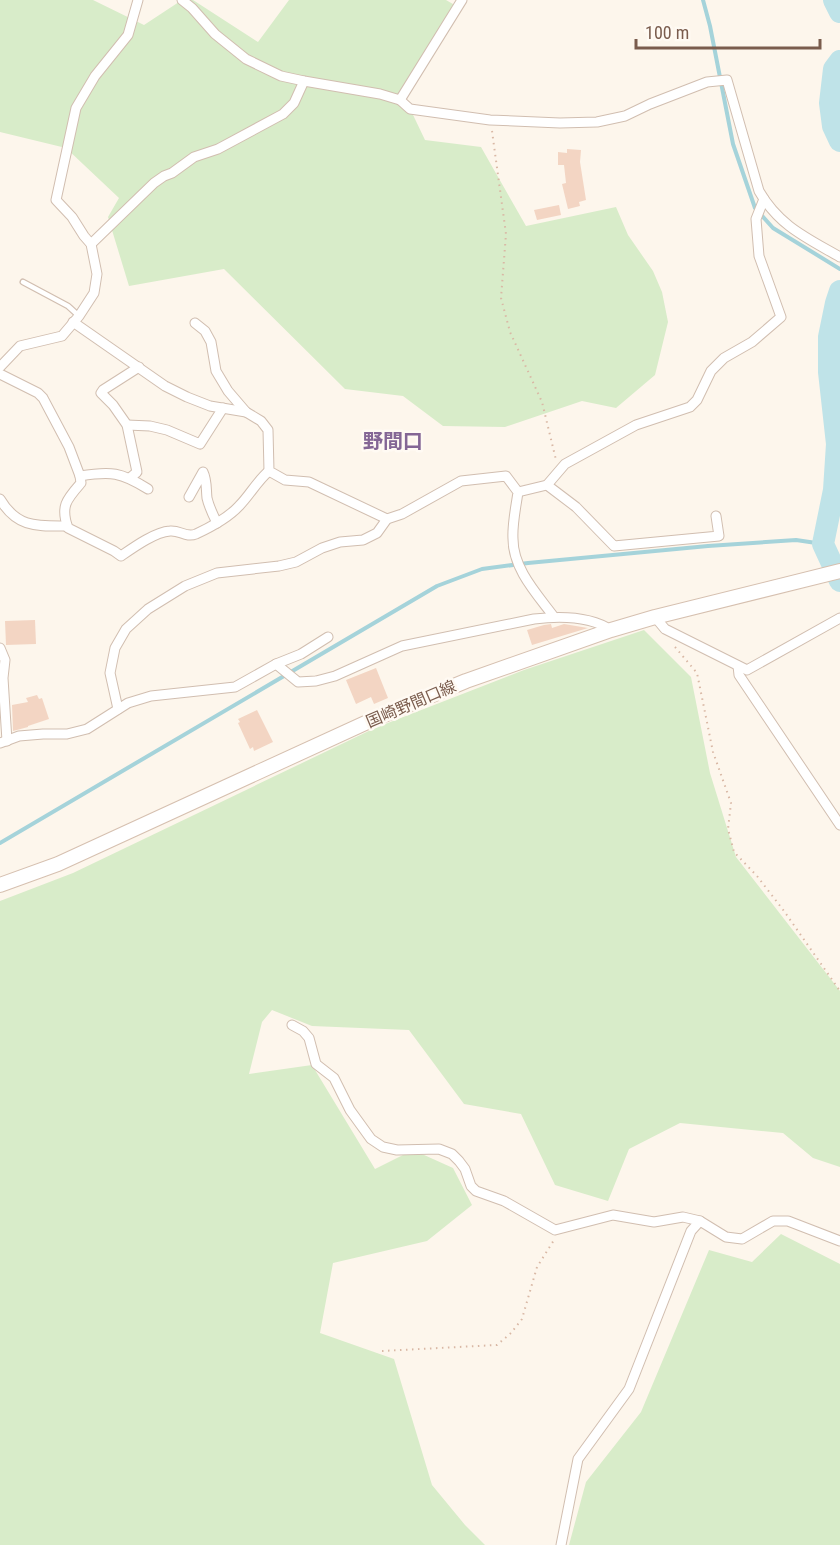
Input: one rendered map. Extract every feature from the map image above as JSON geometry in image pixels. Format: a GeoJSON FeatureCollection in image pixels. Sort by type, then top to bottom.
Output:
{"type":"FeatureCollection","features":[{"type":"Feature","properties":{"kind":"main road","name":"国崎野間口線"},"geometry":{"type":"LineString","coordinates":[[0,885],[58,864],[374,719],[466,681],[655,617],[840,571]]}},
{"type":"Feature","properties":{"kind":"street"},"geometry":{"type":"LineString","coordinates":[[0,367],[20,346],[62,336],[94,293],[97,274],[92,244],[56,200],[76,108],[95,76],[128,35],[138,0]]}},
{"type":"Feature","properties":{"kind":"street"},"geometry":{"type":"LineString","coordinates":[[182,0],[215,34],[246,59],[282,76],[380,94],[400,100],[410,109],[490,120],[597,122],[625,116],[707,82],[727,80],[759,192],[782,222],[840,257]]}},
{"type":"Feature","properties":{"kind":"street"},"geometry":{"type":"LineString","coordinates":[[400,100],[462,0]]}},
{"type":"Feature","properties":{"kind":"street"},"geometry":{"type":"LineString","coordinates":[[92,244],[164,176],[194,157],[218,149],[283,114],[294,103],[304,81]]}},
{"type":"Feature","properties":{"kind":"street"},"geometry":{"type":"LineString","coordinates":[[518,492],[547,485],[565,464],[636,425],[690,407],[697,400],[711,371],[724,358],[752,342],[781,317],[759,256],[756,219],[764,199]]}},
{"type":"Feature","properties":{"kind":"street"},"geometry":{"type":"LineString","coordinates":[[76,319],[165,386],[210,406],[246,412]]}},
{"type":"Feature","properties":{"kind":"street"},"geometry":{"type":"LineString","coordinates":[[0,374],[38,393],[43,398],[69,447],[81,483],[67,499],[64,509],[68,528],[121,556],[153,536],[169,531],[187,536],[194,535],[217,523],[239,507],[269,471],[268,430],[261,421],[246,412],[228,392],[216,371],[211,342],[206,332],[195,322]]}},
{"type":"Feature","properties":{"kind":"street"},"geometry":{"type":"LineString","coordinates":[[130,478],[137,472],[127,425],[101,393],[139,367]]}},
{"type":"Feature","properties":{"kind":"street"},"geometry":{"type":"LineString","coordinates":[[127,425],[150,426],[167,430],[200,444],[223,408]]}},
{"type":"Feature","properties":{"kind":"street"},"geometry":{"type":"LineString","coordinates":[[269,471],[285,480],[309,483],[387,519]]}},
{"type":"Feature","properties":{"kind":"street"},"geometry":{"type":"LineString","coordinates":[[189,497],[203,472],[208,503],[217,523]]}},
{"type":"Feature","properties":{"kind":"street"},"geometry":{"type":"LineString","coordinates":[[80,476],[98,473],[117,474],[130,478],[148,489]]}},
{"type":"Feature","properties":{"kind":"street"},"geometry":{"type":"LineString","coordinates":[[118,709],[110,673],[115,648],[126,628],[148,609],[185,586],[217,573],[279,566],[296,562],[322,548],[340,542],[363,540],[377,533],[387,519],[402,514],[461,481],[506,476],[518,492],[513,539],[515,553],[524,577],[554,616]]}},
{"type":"Feature","properties":{"kind":"street"},"geometry":{"type":"LineString","coordinates":[[547,485],[576,507],[614,546],[719,536],[716,516]]}},
{"type":"Feature","properties":{"kind":"street"},"geometry":{"type":"LineString","coordinates":[[0,499],[4,506],[20,520],[34,526],[67,526]]}},
{"type":"Feature","properties":{"kind":"street"},"geometry":{"type":"LineString","coordinates":[[276,664],[298,681],[316,681],[335,676],[402,646],[534,619],[554,616],[600,622],[611,630]]}},
{"type":"Feature","properties":{"kind":"street"},"geometry":{"type":"LineString","coordinates":[[655,617],[665,629],[747,670],[838,619]]}},
{"type":"Feature","properties":{"kind":"street"},"geometry":{"type":"LineString","coordinates":[[0,648],[5,660],[3,742],[19,736],[67,734],[87,729],[128,703],[151,696],[235,687],[276,664],[301,654],[328,637]]}},
{"type":"Feature","properties":{"kind":"street"},"geometry":{"type":"LineString","coordinates":[[738,666],[739,675],[840,825]]}},
{"type":"Feature","properties":{"kind":"street"},"geometry":{"type":"LineString","coordinates":[[292,1025],[303,1031],[309,1038],[316,1064],[334,1078],[350,1110],[371,1139],[383,1147],[397,1150],[439,1149],[452,1154],[465,1169],[471,1186],[476,1191],[504,1201],[555,1230],[613,1215],[654,1222],[683,1217],[700,1221],[726,1237],[742,1239],[773,1221],[788,1221],[840,1241]]}},
{"type":"Feature","properties":{"kind":"street"},"geometry":{"type":"LineString","coordinates":[[561,1545],[578,1459],[629,1389],[691,1231],[700,1221]]}},
{"type":"Feature","properties":{"kind":"lane"},"geometry":{"type":"LineString","coordinates":[[23,282],[68,306],[76,319]]}},
{"type":"Feature","properties":{"kind":"path"},"geometry":{"type":"LineString","coordinates":[[490,120],[506,234],[501,298],[510,332],[542,402],[559,471]]}},
{"type":"Feature","properties":{"kind":"path"},"geometry":{"type":"LineString","coordinates":[[665,629],[669,640],[697,673],[713,752],[731,803],[728,829],[734,852],[757,876],[840,991]]}},
{"type":"Feature","properties":{"kind":"path"},"geometry":{"type":"LineString","coordinates":[[382,1351],[497,1345],[522,1319],[537,1267],[558,1234],[558,1229]]}},
{"type":"Feature","properties":{"kind":"green space"},"geometry":{"type":"Polygon","coordinates":[[[0,0],[93,0],[144,25],[182,0],[193,0],[258,42],[289,0],[446,0],[458,7],[404,96],[425,140],[481,147],[526,226],[616,207],[628,235],[653,271],[662,292],[668,322],[655,375],[616,408],[582,401],[505,427],[443,426],[403,396],[345,389],[224,269],[129,286],[108,217],[119,198],[66,148],[0,132],[0,0]]]}},
{"type":"Feature","properties":{"kind":"green space"},"geometry":{"type":"Polygon","coordinates":[[[644,630],[691,677],[710,773],[736,857],[840,991],[840,1167],[813,1158],[783,1133],[680,1123],[629,1149],[608,1201],[555,1185],[521,1114],[464,1104],[409,1030],[312,1026],[272,1010],[262,1022],[249,1074],[312,1065],[375,1169],[413,1150],[453,1168],[472,1205],[427,1241],[333,1263],[320,1333],[394,1359],[432,1485],[485,1545],[0,1545],[0,901],[73,873],[375,728],[524,670],[644,630]]]}},
{"type":"Feature","properties":{"kind":"green space"},"geometry":{"type":"Polygon","coordinates":[[[781,1234],[840,1264],[840,1545],[569,1545],[586,1482],[641,1412],[709,1250],[752,1262],[781,1234]]]}},
{"type":"Feature","properties":{"kind":"building"},"geometry":{"type":"Polygon","coordinates":[[[567,149],[581,150],[580,162],[586,200],[579,202],[580,206],[568,209],[562,184],[566,183],[564,165],[558,165],[558,152],[567,153],[567,149]]]}},
{"type":"Feature","properties":{"kind":"building"},"geometry":{"type":"Polygon","coordinates":[[[559,205],[561,215],[537,220],[534,210],[559,205]]]}},
{"type":"Feature","properties":{"kind":"building"},"geometry":{"type":"Polygon","coordinates":[[[35,620],[36,644],[6,645],[5,621],[35,620]]]}},
{"type":"Feature","properties":{"kind":"building"},"geometry":{"type":"Polygon","coordinates":[[[551,624],[552,628],[564,624],[588,628],[532,645],[527,630],[551,624]]]}},
{"type":"Feature","properties":{"kind":"building"},"geometry":{"type":"Polygon","coordinates":[[[376,668],[388,698],[374,704],[371,697],[356,704],[346,680],[376,668]]]}},
{"type":"Feature","properties":{"kind":"building"},"geometry":{"type":"Polygon","coordinates":[[[37,695],[39,699],[42,698],[49,719],[13,731],[12,705],[28,702],[26,698],[37,695]]]}},
{"type":"Feature","properties":{"kind":"building"},"geometry":{"type":"Polygon","coordinates":[[[257,710],[273,742],[254,751],[253,747],[250,749],[238,719],[257,710]]]}},
{"type":"Feature","properties":{"kind":"waterway"},"geometry":{"type":"LineString","coordinates":[[703,0],[733,144],[755,208],[773,228],[840,269]]}},
{"type":"Feature","properties":{"kind":"waterway"},"geometry":{"type":"LineString","coordinates":[[834,0],[840,12]]}},
{"type":"Feature","properties":{"kind":"waterway"},"geometry":{"type":"LineString","coordinates":[[840,61],[834,69],[830,103],[833,126],[840,141]]}},
{"type":"Feature","properties":{"kind":"waterway"},"geometry":{"type":"LineString","coordinates":[[840,291],[829,337],[829,372],[837,444],[834,490],[823,544],[840,581]]}},
{"type":"Feature","properties":{"kind":"waterway"},"geometry":{"type":"LineString","coordinates":[[0,843],[437,586],[482,569],[708,546],[796,540],[823,544]]}},
{"type":"Feature","properties":{"kind":"district","name":"野間口"},"geometry":{"type":"Point","coordinates":[393,441]}}]}
